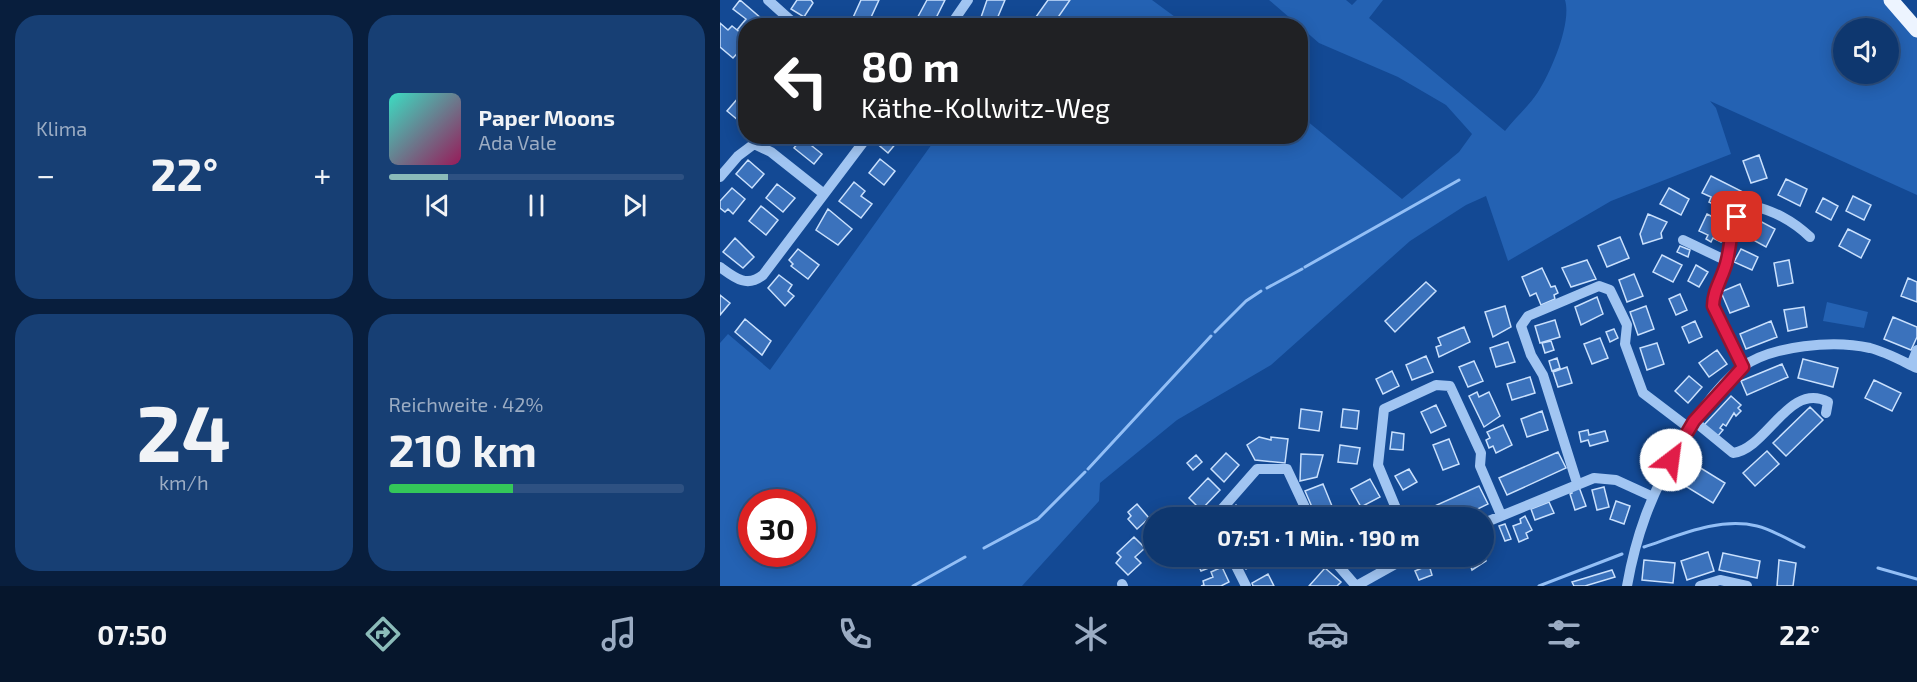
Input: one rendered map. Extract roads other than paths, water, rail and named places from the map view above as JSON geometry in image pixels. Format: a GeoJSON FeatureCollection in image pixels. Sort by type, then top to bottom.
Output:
{"type":"FeatureCollection","features":[{"type":"Feature","properties":{"kind":"main road"},"geometry":{"type":"LineString","coordinates":[[1891,0],[1917,30]]}},
{"type":"Feature","properties":{"kind":"street"},"geometry":{"type":"LineString","coordinates":[[768,0],[788,18]]}},
{"type":"Feature","properties":{"kind":"street"},"geometry":{"type":"LineString","coordinates":[[956,18],[968,0]]}},
{"type":"Feature","properties":{"kind":"street"},"geometry":{"type":"LineString","coordinates":[[720,177],[738,156],[754,144],[771,152],[824,194]]}},
{"type":"Feature","properties":{"kind":"street"},"geometry":{"type":"LineString","coordinates":[[720,267],[741,281],[756,281],[772,265],[862,144]]}},
{"type":"Feature","properties":{"kind":"street"},"geometry":{"type":"LineString","coordinates":[[1743,367],[1713,306],[1713,296],[1727,261],[1731,230],[1737,217],[1750,205],[1769,209],[1788,219],[1810,237]]}},
{"type":"Feature","properties":{"kind":"street"},"geometry":{"type":"LineString","coordinates":[[1683,240],[1727,261]]}},
{"type":"Feature","properties":{"kind":"street"},"geometry":{"type":"LineString","coordinates":[[1576,483],[1543,375],[1531,355],[1521,326],[1528,316],[1599,286],[1610,290],[1627,325],[1625,344],[1643,393],[1733,453],[1743,452],[1784,412],[1803,400],[1821,398],[1828,402],[1826,413]]}},
{"type":"Feature","properties":{"kind":"street"},"geometry":{"type":"LineString","coordinates":[[1627,586],[1632,554],[1651,496],[1691,425],[1743,367],[1785,351],[1827,343],[1870,348],[1914,366],[1917,351]]}},
{"type":"Feature","properties":{"kind":"street"},"geometry":{"type":"LineString","coordinates":[[1395,507],[1378,465],[1381,417],[1384,409],[1436,385],[1450,386],[1481,453],[1480,466],[1501,515]]}},
{"type":"Feature","properties":{"kind":"street"},"geometry":{"type":"LineString","coordinates":[[1224,507],[1257,469],[1287,469],[1305,507]]}},
{"type":"Feature","properties":{"kind":"street"},"geometry":{"type":"LineString","coordinates":[[1494,518],[1576,483],[1605,477],[1651,496]]}},
{"type":"Feature","properties":{"kind":"street"},"geometry":{"type":"LineString","coordinates":[[1236,567],[1246,586]]}},
{"type":"Feature","properties":{"kind":"street"},"geometry":{"type":"LineString","coordinates":[[1340,567],[1356,586],[1390,567]]}},
{"type":"Feature","properties":{"kind":"street"},"geometry":{"type":"LineString","coordinates":[[1700,586],[1720,580],[1747,586]]}},
{"type":"Feature","properties":{"kind":"waterway"},"geometry":{"type":"LineString","coordinates":[[1305,267],[1459,180]]}},
{"type":"Feature","properties":{"kind":"waterway"},"geometry":{"type":"LineString","coordinates":[[1267,288],[1302,269]]}},
{"type":"Feature","properties":{"kind":"waterway"},"geometry":{"type":"LineString","coordinates":[[1215,332],[1246,301],[1261,291]]}},
{"type":"Feature","properties":{"kind":"waterway"},"geometry":{"type":"LineString","coordinates":[[1088,469],[1211,336]]}},
{"type":"Feature","properties":{"kind":"waterway"},"geometry":{"type":"LineString","coordinates":[[984,548],[1038,519],[1085,472]]}},
{"type":"Feature","properties":{"kind":"waterway"},"geometry":{"type":"LineString","coordinates":[[1644,547],[1700,529],[1728,524],[1757,526],[1804,547]]}},
{"type":"Feature","properties":{"kind":"waterway"},"geometry":{"type":"LineString","coordinates":[[1539,586],[1622,554]]}},
{"type":"Feature","properties":{"kind":"waterway"},"geometry":{"type":"LineString","coordinates":[[913,586],[965,557]]}},
{"type":"Feature","properties":{"kind":"waterway"},"geometry":{"type":"LineString","coordinates":[[1878,568],[1917,579]]}}]}
